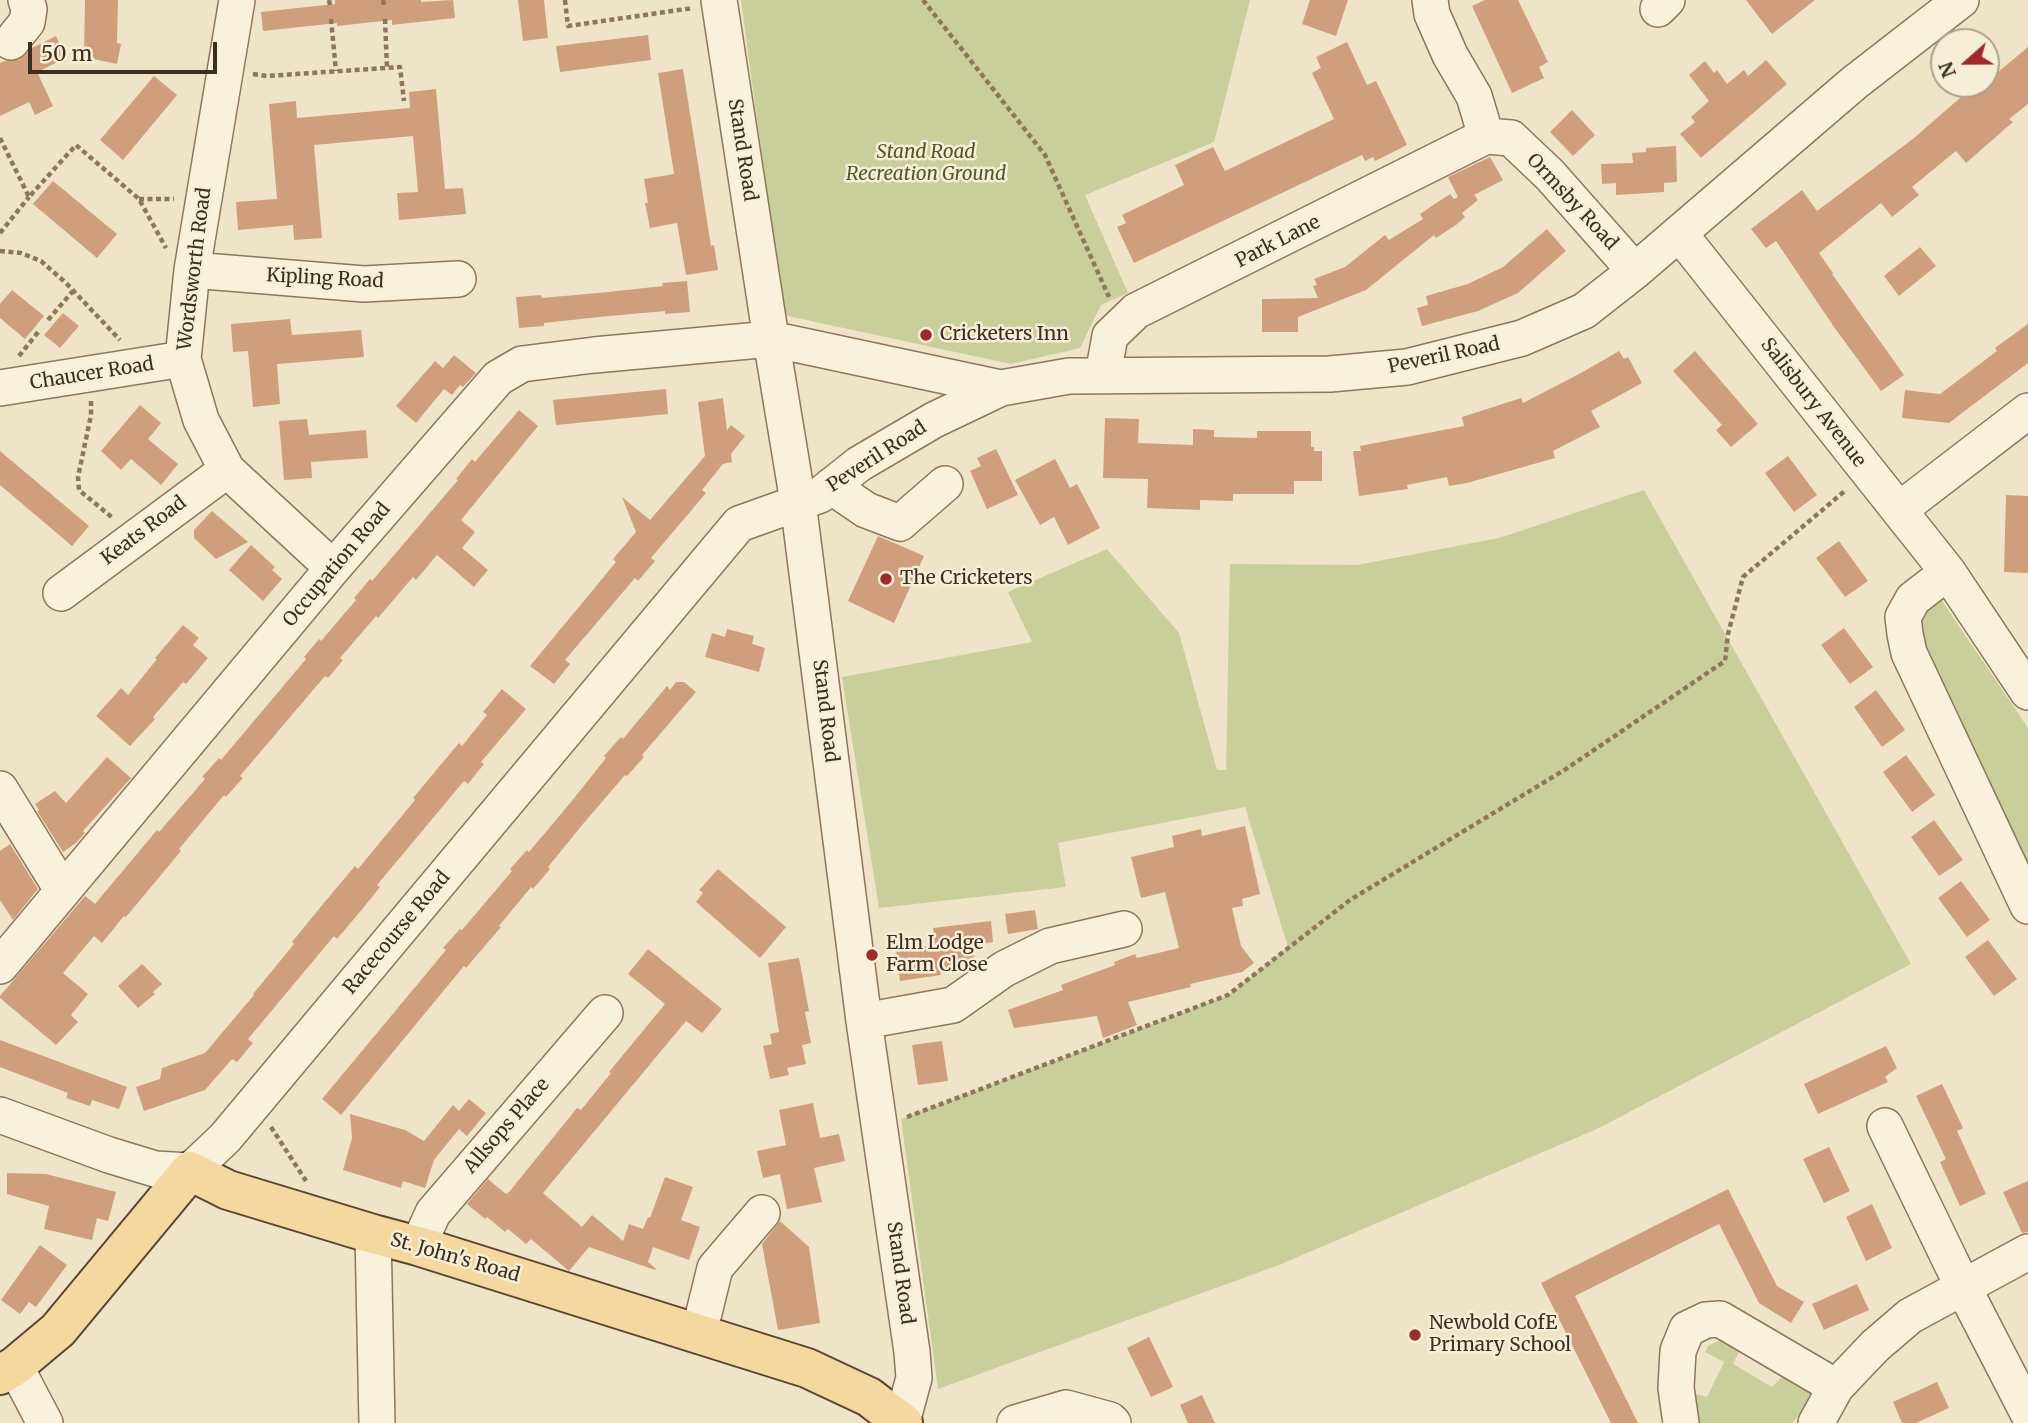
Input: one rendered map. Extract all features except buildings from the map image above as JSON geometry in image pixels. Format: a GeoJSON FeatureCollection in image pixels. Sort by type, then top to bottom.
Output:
{"type":"FeatureCollection","features":[{"type":"Feature","properties":{"kind":"main road","name":"St. John's Road"},"geometry":{"type":"LineString","coordinates":[[190,1171],[228,1189],[807,1368],[869,1397],[902,1422]]}},
{"type":"Feature","properties":{"kind":"main road","name":"Racecourse Road"},"geometry":{"type":"LineString","coordinates":[[7,1371],[58,1330],[190,1171]]}},
{"type":"Feature","properties":{"kind":"street"},"geometry":{"type":"LineString","coordinates":[[11,42],[27,22],[29,9],[26,0]]}},
{"type":"Feature","properties":{"kind":"street","name":"Wordsworth Road"},"geometry":{"type":"LineString","coordinates":[[237,0],[192,270],[183,359],[201,420],[227,470],[333,568]]}},
{"type":"Feature","properties":{"kind":"street"},"geometry":{"type":"LineString","coordinates":[[1430,0],[1432,14],[1450,55],[1474,96],[1486,136]]}},
{"type":"Feature","properties":{"kind":"street","name":"Peveril Road"},"geometry":{"type":"LineString","coordinates":[[799,502],[820,495],[859,464],[934,420],[1001,388],[1069,376],[1330,374],[1407,367],[1522,338],[1584,311],[1635,271],[1854,83],[1961,0]]}},
{"type":"Feature","properties":{"kind":"street","name":"Stand Road"},"geometry":{"type":"LineString","coordinates":[[720,2],[771,339],[799,502],[864,1021],[914,1378],[902,1422]]}},
{"type":"Feature","properties":{"kind":"street","name":"Park Lane"},"geometry":{"type":"LineString","coordinates":[[1103,375],[1110,336],[1136,311],[1486,136]]}},
{"type":"Feature","properties":{"kind":"street","name":"Ormsby Road"},"geometry":{"type":"LineString","coordinates":[[1486,136],[1511,138],[1550,175],[1635,271]]}},
{"type":"Feature","properties":{"kind":"street","name":"Salisbury Avenue"},"geometry":{"type":"LineString","coordinates":[[1679,233],[1948,572],[2028,692]]}},
{"type":"Feature","properties":{"kind":"street","name":"Kipling Road"},"geometry":{"type":"LineString","coordinates":[[192,270],[364,284],[458,279]]}},
{"type":"Feature","properties":{"kind":"street","name":"Occupation Road"},"geometry":{"type":"LineString","coordinates":[[0,966],[333,568],[498,378],[522,364],[771,339],[1001,388]]}},
{"type":"Feature","properties":{"kind":"street","name":"Chaucer Road"},"geometry":{"type":"LineString","coordinates":[[0,388],[183,359]]}},
{"type":"Feature","properties":{"kind":"street"},"geometry":{"type":"LineString","coordinates":[[1899,510],[2028,411]]}},
{"type":"Feature","properties":{"kind":"street","name":"Keats Road"},"geometry":{"type":"LineString","coordinates":[[61,593],[227,470]]}},
{"type":"Feature","properties":{"kind":"street"},"geometry":{"type":"LineString","coordinates":[[831,486],[866,510],[900,523],[945,484]]}},
{"type":"Feature","properties":{"kind":"street","name":"Racecourse Road"},"geometry":{"type":"LineString","coordinates":[[190,1171],[225,1138],[739,524],[799,502]]}},
{"type":"Feature","properties":{"kind":"street"},"geometry":{"type":"LineString","coordinates":[[1948,572],[1913,599],[1903,617],[1909,653],[2028,906]]}},
{"type":"Feature","properties":{"kind":"street"},"geometry":{"type":"LineString","coordinates":[[0,789],[63,891]]}},
{"type":"Feature","properties":{"kind":"street"},"geometry":{"type":"LineString","coordinates":[[864,1021],[953,1005],[1004,969],[1050,946],[1124,929]]}},
{"type":"Feature","properties":{"kind":"street","name":"Allsops Place"},"geometry":{"type":"LineString","coordinates":[[418,1246],[433,1213],[605,1013]]}},
{"type":"Feature","properties":{"kind":"street","name":"St. John's Road"},"geometry":{"type":"LineString","coordinates":[[0,1115],[108,1155],[155,1169],[190,1171]]}},
{"type":"Feature","properties":{"kind":"street"},"geometry":{"type":"LineString","coordinates":[[1885,1126],[2028,1413]]}},
{"type":"Feature","properties":{"kind":"street"},"geometry":{"type":"LineString","coordinates":[[699,1333],[715,1268],[762,1213]]}},
{"type":"Feature","properties":{"kind":"street"},"geometry":{"type":"LineString","coordinates":[[373,1234],[377,1423]]}},
{"type":"Feature","properties":{"kind":"street"},"geometry":{"type":"LineString","coordinates":[[1816,1423],[1836,1387],[1875,1346],[1910,1316],[2028,1252]]}},
{"type":"Feature","properties":{"kind":"street"},"geometry":{"type":"LineString","coordinates":[[1681,1423],[1676,1388],[1678,1351],[1687,1329],[1706,1320],[1720,1319],[1836,1387]]}},
{"type":"Feature","properties":{"kind":"street"},"geometry":{"type":"LineString","coordinates":[[7,1371],[45,1423]]}},
{"type":"Feature","properties":{"kind":"street"},"geometry":{"type":"LineString","coordinates":[[1015,1423],[1066,1408],[1113,1423]]}},
{"type":"Feature","properties":{"kind":"path"},"geometry":{"type":"LineString","coordinates":[[565,0],[568,26],[720,2]]}},
{"type":"Feature","properties":{"kind":"path"},"geometry":{"type":"LineString","coordinates":[[923,0],[1045,155],[1111,301],[1125,322]]}},
{"type":"Feature","properties":{"kind":"path"},"geometry":{"type":"LineString","coordinates":[[331,19],[336,71]]}},
{"type":"Feature","properties":{"kind":"path"},"geometry":{"type":"LineString","coordinates":[[385,19],[387,68]]}},
{"type":"Feature","properties":{"kind":"path"},"geometry":{"type":"LineString","coordinates":[[225,69],[267,76],[400,67],[404,101]]}},
{"type":"Feature","properties":{"kind":"path"},"geometry":{"type":"LineString","coordinates":[[0,138],[29,197]]}},
{"type":"Feature","properties":{"kind":"path"},"geometry":{"type":"LineString","coordinates":[[0,233],[76,145],[139,199],[173,261],[192,270]]}},
{"type":"Feature","properties":{"kind":"path"},"geometry":{"type":"LineString","coordinates":[[0,251],[21,253],[41,261],[74,290],[119,338],[139,366]]}},
{"type":"Feature","properties":{"kind":"path"},"geometry":{"type":"LineString","coordinates":[[48,320],[74,290]]}},
{"type":"Feature","properties":{"kind":"path"},"geometry":{"type":"LineString","coordinates":[[86,375],[91,394],[91,415],[78,477],[79,490],[135,538]]}},
{"type":"Feature","properties":{"kind":"path"},"geometry":{"type":"LineString","coordinates":[[880,1125],[1228,995],[1350,900],[1566,769],[1725,661],[1728,634],[1743,578],[1867,472]]}},
{"type":"Feature","properties":{"kind":"path"},"geometry":{"type":"LineString","coordinates":[[255,1102],[314,1193],[308,1214]]}},
{"type":"Feature","properties":{"kind":"green space","name":"Stand Road Recreation Ground"},"geometry":{"type":"Polygon","coordinates":[[[741,0],[1250,0],[1214,142],[1085,195],[1128,293],[1101,305],[1080,348],[1011,364],[783,315],[741,0]]]}},
{"type":"Feature","properties":{"kind":"green space"},"geometry":{"type":"Polygon","coordinates":[[[1644,490],[1911,964],[1599,1128],[1279,1265],[938,1389],[901,1119],[1228,995],[1288,947],[1245,807],[1058,843],[1066,887],[879,908],[842,677],[1032,642],[1008,592],[1107,549],[1179,633],[1217,770],[1226,770],[1230,564],[1357,565],[1499,538],[1644,490]]]}},
{"type":"Feature","properties":{"kind":"green space"},"geometry":{"type":"Polygon","coordinates":[[[1940,598],[2028,728],[2028,876],[1916,633],[1920,611],[1940,598]]]}},
{"type":"Feature","properties":{"kind":"green space"},"geometry":{"type":"Polygon","coordinates":[[[1724,1338],[1744,1342],[1733,1364],[1772,1387],[1788,1370],[1816,1395],[1792,1423],[1689,1423],[1685,1391],[1707,1397],[1724,1362],[1705,1352],[1708,1346],[1724,1338]]]}},
{"type":"Feature","properties":{"kind":"place","name":"Cricketers Inn"},"geometry":{"type":"Point","coordinates":[926,335]}},
{"type":"Feature","properties":{"kind":"place","name":"The Cricketers"},"geometry":{"type":"Point","coordinates":[886,579]}},
{"type":"Feature","properties":{"kind":"place","name":"Elm Lodge Farm Close"},"geometry":{"type":"Point","coordinates":[872,955]}},
{"type":"Feature","properties":{"kind":"place","name":"Newbold CofE Primary School"},"geometry":{"type":"Point","coordinates":[1415,1335]}}]}
